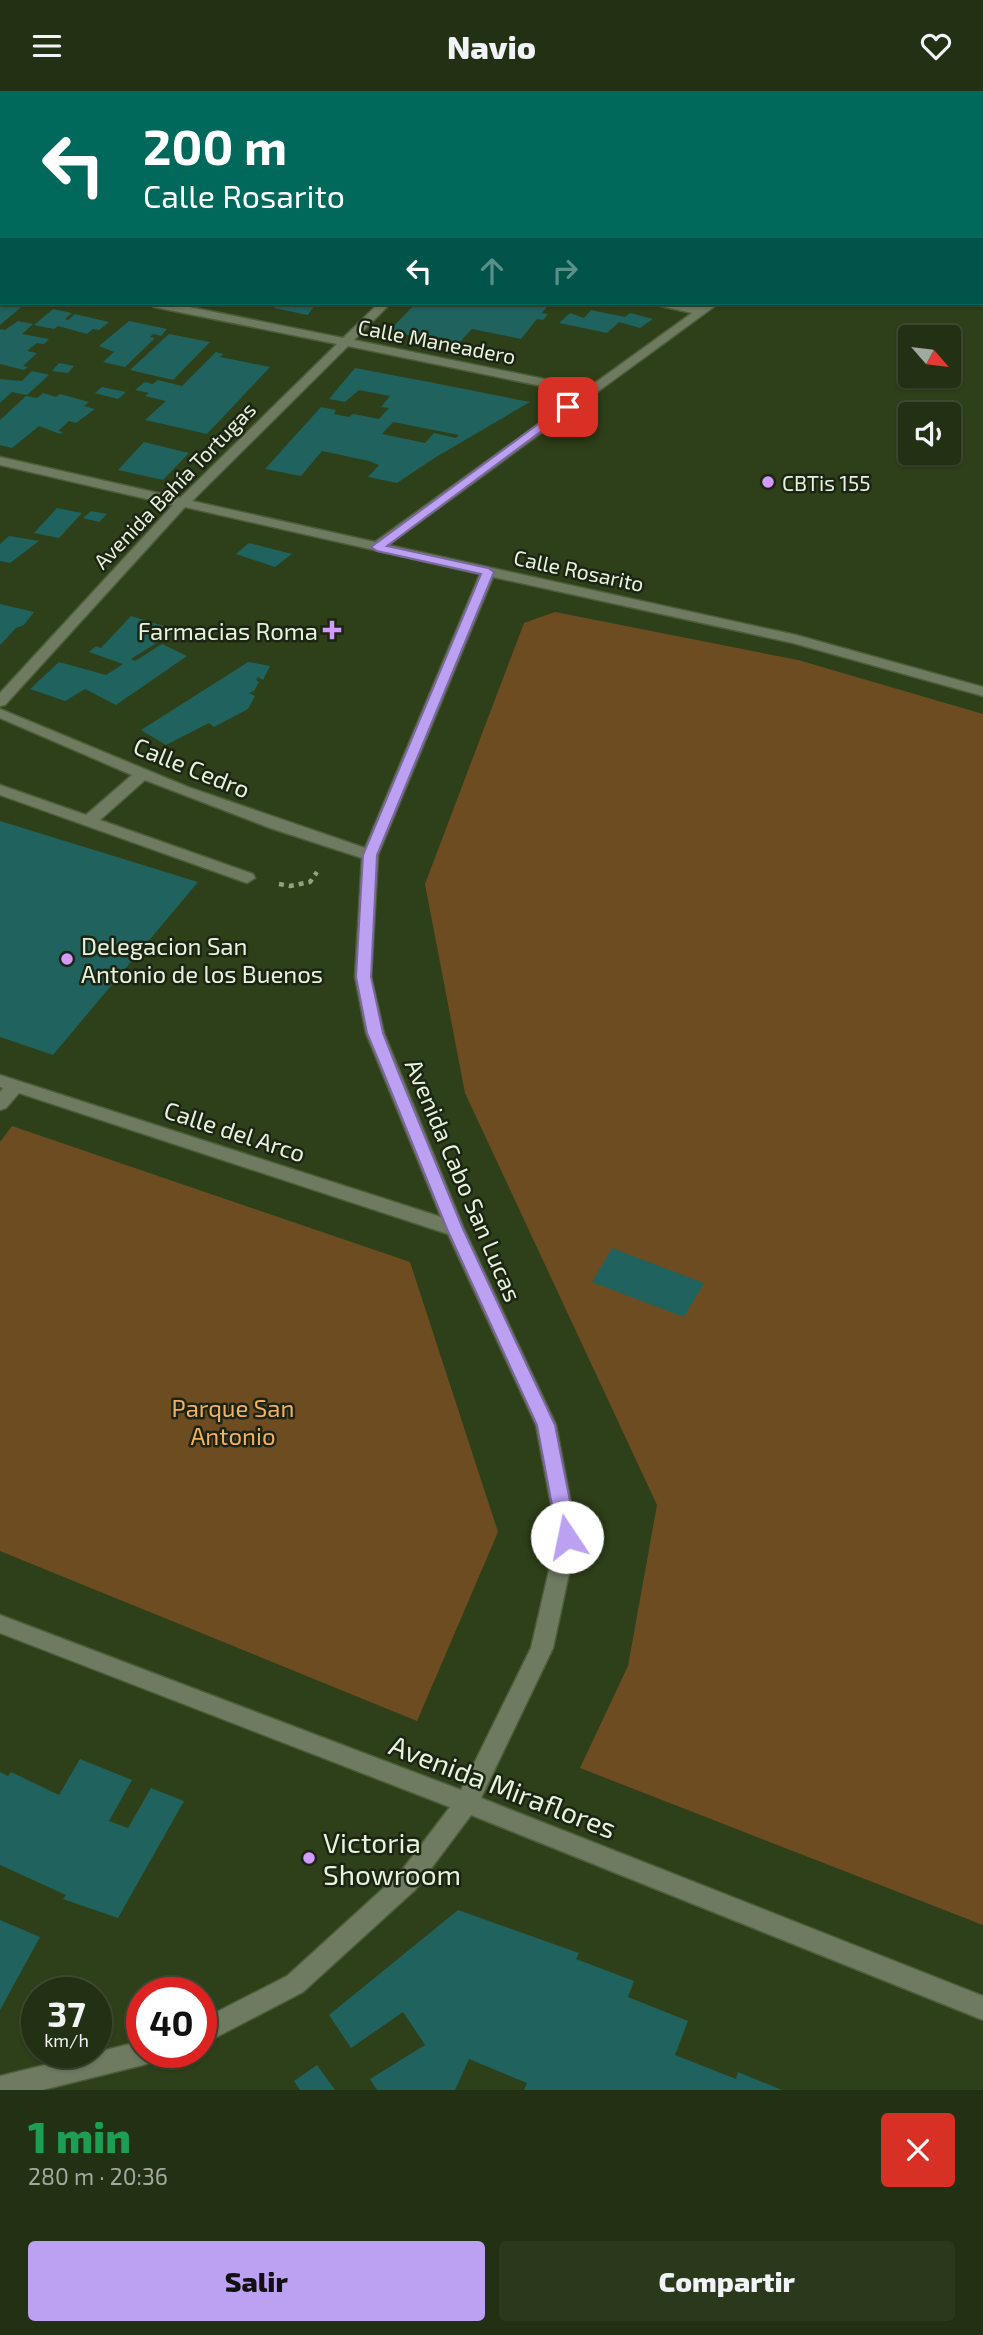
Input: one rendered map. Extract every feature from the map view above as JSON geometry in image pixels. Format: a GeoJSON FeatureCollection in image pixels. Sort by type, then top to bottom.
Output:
{"type":"FeatureCollection","features":[{"type":"Feature","properties":{"kind":"street","name":"Calle Maneadero"},"geometry":{"type":"LineString","coordinates":[[164,305],[589,391]]}},
{"type":"Feature","properties":{"kind":"street","name":"Avenida Bahía Tortugas"},"geometry":{"type":"LineString","coordinates":[[0,702],[183,502],[382,305]]}},
{"type":"Feature","properties":{"kind":"street"},"geometry":{"type":"LineString","coordinates":[[670,305],[701,311]]}},
{"type":"Feature","properties":{"kind":"street"},"geometry":{"type":"LineString","coordinates":[[377,547],[710,305]]}},
{"type":"Feature","properties":{"kind":"street","name":"Calle Rosarito"},"geometry":{"type":"LineString","coordinates":[[0,461],[796,639],[983,692]]}},
{"type":"Feature","properties":{"kind":"street","name":"Avenida Cabo San Lucas"},"geometry":{"type":"LineString","coordinates":[[217,2025],[295,1984],[407,1882],[467,1803],[542,1648],[567,1537],[546,1425],[455,1229],[375,1033],[363,977],[370,855],[488,572]]}},
{"type":"Feature","properties":{"kind":"street","name":"Calle Cedro"},"geometry":{"type":"LineString","coordinates":[[0,713],[63,742],[289,830],[370,855]]}},
{"type":"Feature","properties":{"kind":"street"},"geometry":{"type":"LineString","coordinates":[[89,821],[144,773]]}},
{"type":"Feature","properties":{"kind":"street"},"geometry":{"type":"LineString","coordinates":[[0,790],[247,878]]}},
{"type":"Feature","properties":{"kind":"street"},"geometry":{"type":"LineString","coordinates":[[0,1104],[7,1084]]}},
{"type":"Feature","properties":{"kind":"street","name":"Calle del Arco"},"geometry":{"type":"LineString","coordinates":[[7,1084],[455,1229]]}},
{"type":"Feature","properties":{"kind":"street","name":"Avenida Miraflores"},"geometry":{"type":"LineString","coordinates":[[0,1624],[467,1803],[983,2008]]}},
{"type":"Feature","properties":{"kind":"street"},"geometry":{"type":"LineString","coordinates":[[0,2088],[126,2057]]}},
{"type":"Feature","properties":{"kind":"path"},"geometry":{"type":"LineString","coordinates":[[247,878],[290,886],[310,882],[320,868],[317,853],[289,830]]}},
{"type":"Feature","properties":{"kind":"green space"},"geometry":{"type":"Polygon","coordinates":[[[555,612],[798,660],[983,714],[983,1925],[580,1768],[628,1666],[657,1505],[465,1093],[425,884],[524,623],[555,612]]]}},
{"type":"Feature","properties":{"kind":"green space","name":"Parque San Antonio"},"geometry":{"type":"Polygon","coordinates":[[[12,1126],[410,1262],[498,1532],[417,1721],[0,1551],[0,1142],[12,1126]]]}},
{"type":"Feature","properties":{"kind":"building"},"geometry":{"type":"Polygon","coordinates":[[[0,305],[24,305],[0,325],[0,305]]]}},
{"type":"Feature","properties":{"kind":"building"},"geometry":{"type":"Polygon","coordinates":[[[277,305],[315,305],[308,315],[274,308],[277,305]]]}},
{"type":"Feature","properties":{"kind":"building"},"geometry":{"type":"Polygon","coordinates":[[[414,305],[548,305],[542,313],[548,314],[543,320],[537,319],[521,339],[472,329],[457,345],[389,331],[414,305]]]}},
{"type":"Feature","properties":{"kind":"building"},"geometry":{"type":"Polygon","coordinates":[[[53,309],[72,313],[65,319],[68,320],[75,314],[109,322],[99,330],[93,329],[87,334],[58,326],[54,329],[34,325],[53,309]]]}},
{"type":"Feature","properties":{"kind":"building"},"geometry":{"type":"Polygon","coordinates":[[[591,310],[625,317],[630,313],[653,319],[640,328],[619,322],[607,333],[559,323],[570,313],[584,318],[591,310]]]}},
{"type":"Feature","properties":{"kind":"building"},"geometry":{"type":"Polygon","coordinates":[[[18,321],[33,324],[22,334],[49,339],[44,344],[37,343],[27,351],[37,353],[23,366],[28,367],[24,370],[0,364],[0,329],[5,330],[18,321]]]}},
{"type":"Feature","properties":{"kind":"building"},"geometry":{"type":"Polygon","coordinates":[[[129,321],[167,329],[161,336],[153,334],[150,337],[155,338],[125,367],[103,362],[114,352],[99,346],[129,321]]]}},
{"type":"Feature","properties":{"kind":"building"},"geometry":{"type":"Polygon","coordinates":[[[169,334],[210,342],[173,380],[130,370],[169,334]]]}},
{"type":"Feature","properties":{"kind":"building"},"geometry":{"type":"Polygon","coordinates":[[[216,352],[223,354],[220,357],[270,367],[207,434],[145,420],[166,401],[145,396],[149,393],[135,390],[145,382],[153,384],[158,380],[182,386],[216,352]]]}},
{"type":"Feature","properties":{"kind":"building"},"geometry":{"type":"Polygon","coordinates":[[[59,363],[74,366],[68,373],[52,371],[59,363]]]}},
{"type":"Feature","properties":{"kind":"building"},"geometry":{"type":"Polygon","coordinates":[[[355,368],[530,402],[397,483],[368,477],[379,465],[322,451],[301,476],[265,469],[321,407],[336,410],[334,414],[379,419],[389,408],[381,407],[390,396],[359,390],[345,402],[329,399],[355,368]],[[393,422],[382,434],[425,443],[434,433],[456,438],[459,435],[393,422]]]}},
{"type":"Feature","properties":{"kind":"building"},"geometry":{"type":"Polygon","coordinates":[[[32,371],[49,375],[27,395],[12,392],[0,403],[0,379],[22,381],[32,371]]]}},
{"type":"Feature","properties":{"kind":"building"},"geometry":{"type":"Polygon","coordinates":[[[102,387],[126,392],[118,399],[95,393],[102,387]]]}},
{"type":"Feature","properties":{"kind":"building"},"geometry":{"type":"Polygon","coordinates":[[[43,393],[56,397],[60,394],[89,402],[84,406],[95,409],[76,423],[69,421],[58,431],[63,432],[60,434],[39,426],[12,448],[0,445],[0,420],[26,396],[37,398],[43,393]]]}},
{"type":"Feature","properties":{"kind":"building"},"geometry":{"type":"Polygon","coordinates":[[[144,442],[189,453],[163,480],[118,470],[144,442]]]}},
{"type":"Feature","properties":{"kind":"building"},"geometry":{"type":"Polygon","coordinates":[[[57,508],[82,513],[59,538],[34,533],[57,508]]]}},
{"type":"Feature","properties":{"kind":"building"},"geometry":{"type":"Polygon","coordinates":[[[91,511],[107,514],[99,522],[83,518],[91,511]]]}},
{"type":"Feature","properties":{"kind":"building"},"geometry":{"type":"Polygon","coordinates":[[[9,536],[39,541],[10,563],[0,561],[0,544],[9,536]]]}},
{"type":"Feature","properties":{"kind":"building"},"geometry":{"type":"Polygon","coordinates":[[[249,543],[292,554],[275,567],[236,554],[249,543]]]}},
{"type":"Feature","properties":{"kind":"building"},"geometry":{"type":"Polygon","coordinates":[[[0,604],[34,612],[24,625],[16,628],[0,645],[0,604]]]}},
{"type":"Feature","properties":{"kind":"building"},"geometry":{"type":"Polygon","coordinates":[[[131,616],[177,630],[131,659],[135,661],[162,644],[187,656],[116,705],[85,689],[65,701],[30,689],[59,662],[106,675],[123,664],[89,652],[96,646],[101,648],[131,616]]]}},
{"type":"Feature","properties":{"kind":"building"},"geometry":{"type":"Polygon","coordinates":[[[248,662],[270,666],[263,680],[258,677],[256,680],[259,682],[254,691],[249,693],[255,696],[248,709],[214,727],[209,723],[166,745],[141,730],[248,662]]]}},
{"type":"Feature","properties":{"kind":"building","name":"Delegacion San Antonio de los Buenos"},"geometry":{"type":"Polygon","coordinates":[[[0,821],[198,882],[53,1055],[0,1037],[0,821]]]}},
{"type":"Feature","properties":{"kind":"building"},"geometry":{"type":"Polygon","coordinates":[[[612,1248],[704,1283],[684,1317],[592,1282],[612,1248]]]}},
{"type":"Feature","properties":{"kind":"building"},"geometry":{"type":"Polygon","coordinates":[[[80,1759],[132,1780],[109,1821],[128,1828],[151,1788],[184,1801],[118,1918],[63,1899],[66,1895],[0,1865],[0,1772],[8,1776],[11,1772],[59,1795],[80,1759]]]}},
{"type":"Feature","properties":{"kind":"building"},"geometry":{"type":"Polygon","coordinates":[[[458,1910],[579,1953],[576,1959],[634,1981],[628,1997],[688,2021],[675,2055],[736,2079],[738,2072],[782,2090],[524,2090],[527,2083],[469,2059],[455,2090],[377,2090],[370,2079],[425,2045],[403,2012],[351,2048],[329,2015],[458,1910]]]}},
{"type":"Feature","properties":{"kind":"building"},"geometry":{"type":"Polygon","coordinates":[[[0,1920],[40,1937],[0,2010],[0,1920]]]}},
{"type":"Feature","properties":{"kind":"building"},"geometry":{"type":"Polygon","coordinates":[[[317,2065],[335,2090],[300,2090],[294,2081],[317,2065]]]}},
{"type":"Feature","properties":{"kind":"place","name":"CBTis 155"},"geometry":{"type":"Point","coordinates":[768,482]}},
{"type":"Feature","properties":{"kind":"place","name":"Farmacias Roma"},"geometry":{"type":"Point","coordinates":[332,630]}},
{"type":"Feature","properties":{"kind":"place","name":"Delegacion San Antonio de los Buenos"},"geometry":{"type":"Point","coordinates":[67,959]}},
{"type":"Feature","properties":{"kind":"place","name":"Victoria Showroom"},"geometry":{"type":"Point","coordinates":[309,1858]}},
{"type":"Feature","properties":{"kind":"route"},"geometry":{"type":"LineString","coordinates":[[567,1537],[546,1425],[455,1229],[375,1033],[363,977],[370,855],[488,572],[377,547],[568,407]]}}]}
